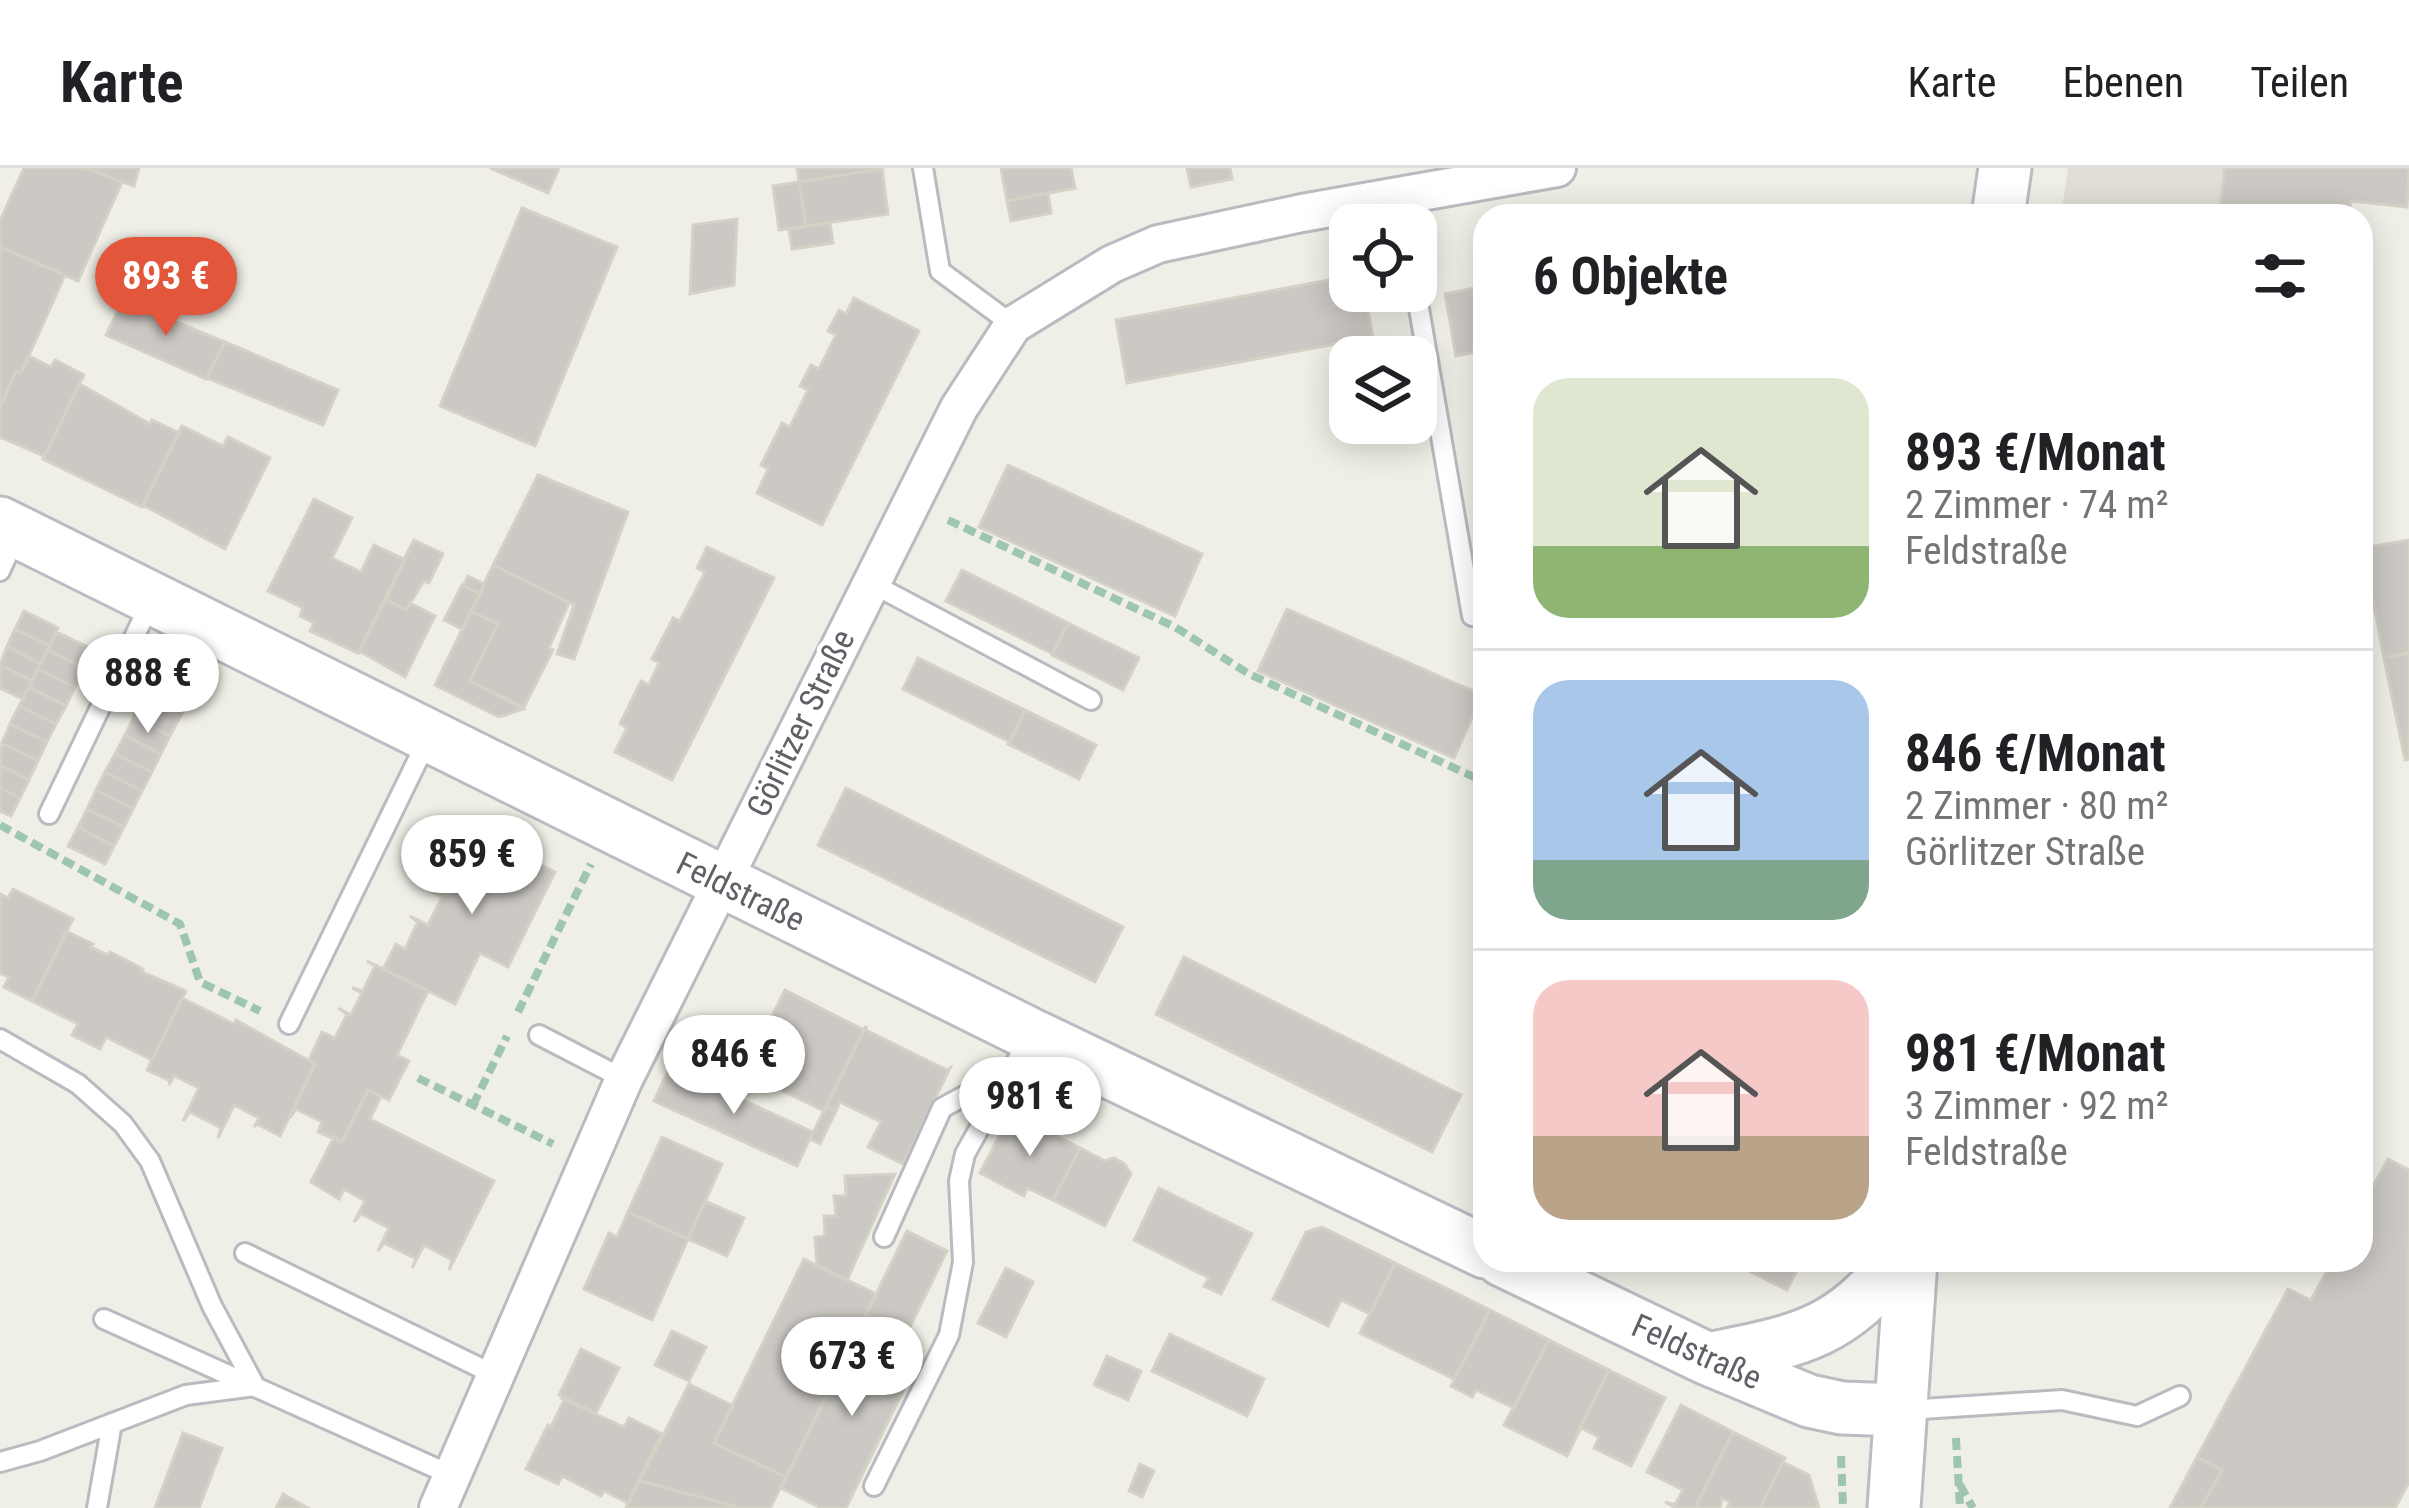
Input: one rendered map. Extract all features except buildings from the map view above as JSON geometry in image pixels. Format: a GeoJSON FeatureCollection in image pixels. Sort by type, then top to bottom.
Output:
{"type":"FeatureCollection","features":[{"type":"Feature","properties":{"kind":"main road"},"geometry":{"type":"LineString","coordinates":[[2000,204],[2005,168]]}},
{"type":"Feature","properties":{"kind":"main road","name":"Feldstraße"},"geometry":{"type":"LineString","coordinates":[[6,542],[152,599],[1032,1035],[1473,1246]]}},
{"type":"Feature","properties":{"kind":"main road","name":"Feldstraße"},"geometry":{"type":"LineString","coordinates":[[1527,1272],[1708,1359],[1809,1401],[1842,1408],[1901,1410]]}},
{"type":"Feature","properties":{"kind":"main road"},"geometry":{"type":"LineString","coordinates":[[1708,1359],[1794,1341],[1826,1327],[1867,1300],[1889,1272]]}},
{"type":"Feature","properties":{"kind":"main road"},"geometry":{"type":"LineString","coordinates":[[1894,1508],[1910,1272]]}},
{"type":"Feature","properties":{"kind":"street","name":"Görlitzer Straße"},"geometry":{"type":"LineString","coordinates":[[1425,204],[1557,168]]}},
{"type":"Feature","properties":{"kind":"street","name":"Görlitzer Straße"},"geometry":{"type":"LineString","coordinates":[[444,1492],[624,1078],[910,502],[959,408],[1013,325],[1112,263],[1158,244],[1329,220]]}},
{"type":"Feature","properties":{"kind":"lane"},"geometry":{"type":"LineString","coordinates":[[922,168],[940,272],[1013,325]]}},
{"type":"Feature","properties":{"kind":"lane"},"geometry":{"type":"LineString","coordinates":[[1420,312],[1472,616]]}},
{"type":"Feature","properties":{"kind":"lane"},"geometry":{"type":"LineString","coordinates":[[869,582],[1091,700]]}},
{"type":"Feature","properties":{"kind":"lane"},"geometry":{"type":"LineString","coordinates":[[49,814],[152,599]]}},
{"type":"Feature","properties":{"kind":"lane"},"geometry":{"type":"LineString","coordinates":[[289,1024],[429,736]]}},
{"type":"Feature","properties":{"kind":"lane"},"geometry":{"type":"LineString","coordinates":[[539,1035],[624,1078]]}},
{"type":"Feature","properties":{"kind":"lane"},"geometry":{"type":"LineString","coordinates":[[874,1486],[949,1335],[963,1262],[959,1181],[965,1154],[1032,1035]]}},
{"type":"Feature","properties":{"kind":"lane"},"geometry":{"type":"LineString","coordinates":[[0,1039],[78,1084],[123,1124],[150,1161],[212,1306],[255,1386]]}},
{"type":"Feature","properties":{"kind":"lane"},"geometry":{"type":"LineString","coordinates":[[884,1237],[942,1108],[964,1096],[994,1104]]}},
{"type":"Feature","properties":{"kind":"lane"},"geometry":{"type":"LineString","coordinates":[[245,1253],[495,1375]]}},
{"type":"Feature","properties":{"kind":"lane"},"geometry":{"type":"LineString","coordinates":[[104,1319],[255,1386],[444,1492]]}},
{"type":"Feature","properties":{"kind":"lane"},"geometry":{"type":"LineString","coordinates":[[0,1462],[28,1456],[186,1395],[255,1386]]}},
{"type":"Feature","properties":{"kind":"lane"},"geometry":{"type":"LineString","coordinates":[[1901,1410],[2062,1400],[2137,1416],[2180,1396]]}},
{"type":"Feature","properties":{"kind":"lane"},"geometry":{"type":"LineString","coordinates":[[97,1508],[112,1423]]}},
{"type":"Feature","properties":{"kind":"path"},"geometry":{"type":"LineString","coordinates":[[910,502],[1175,627],[1250,674],[1473,776]]}},
{"type":"Feature","properties":{"kind":"path"},"geometry":{"type":"LineString","coordinates":[[0,825],[180,924],[200,982],[289,1024]]}},
{"type":"Feature","properties":{"kind":"path"},"geometry":{"type":"LineString","coordinates":[[473,1105],[609,826]]}},
{"type":"Feature","properties":{"kind":"path"},"geometry":{"type":"LineString","coordinates":[[418,1078],[586,1161]]}},
{"type":"Feature","properties":{"kind":"path"},"geometry":{"type":"LineString","coordinates":[[1960,1508],[1959,1484],[1973,1508]]}},
{"type":"Feature","properties":{"kind":"shaded area"},"geometry":{"type":"Polygon","coordinates":[[[2068,168],[2327,168],[2322,204],[2063,204],[2068,168]]]}}]}
